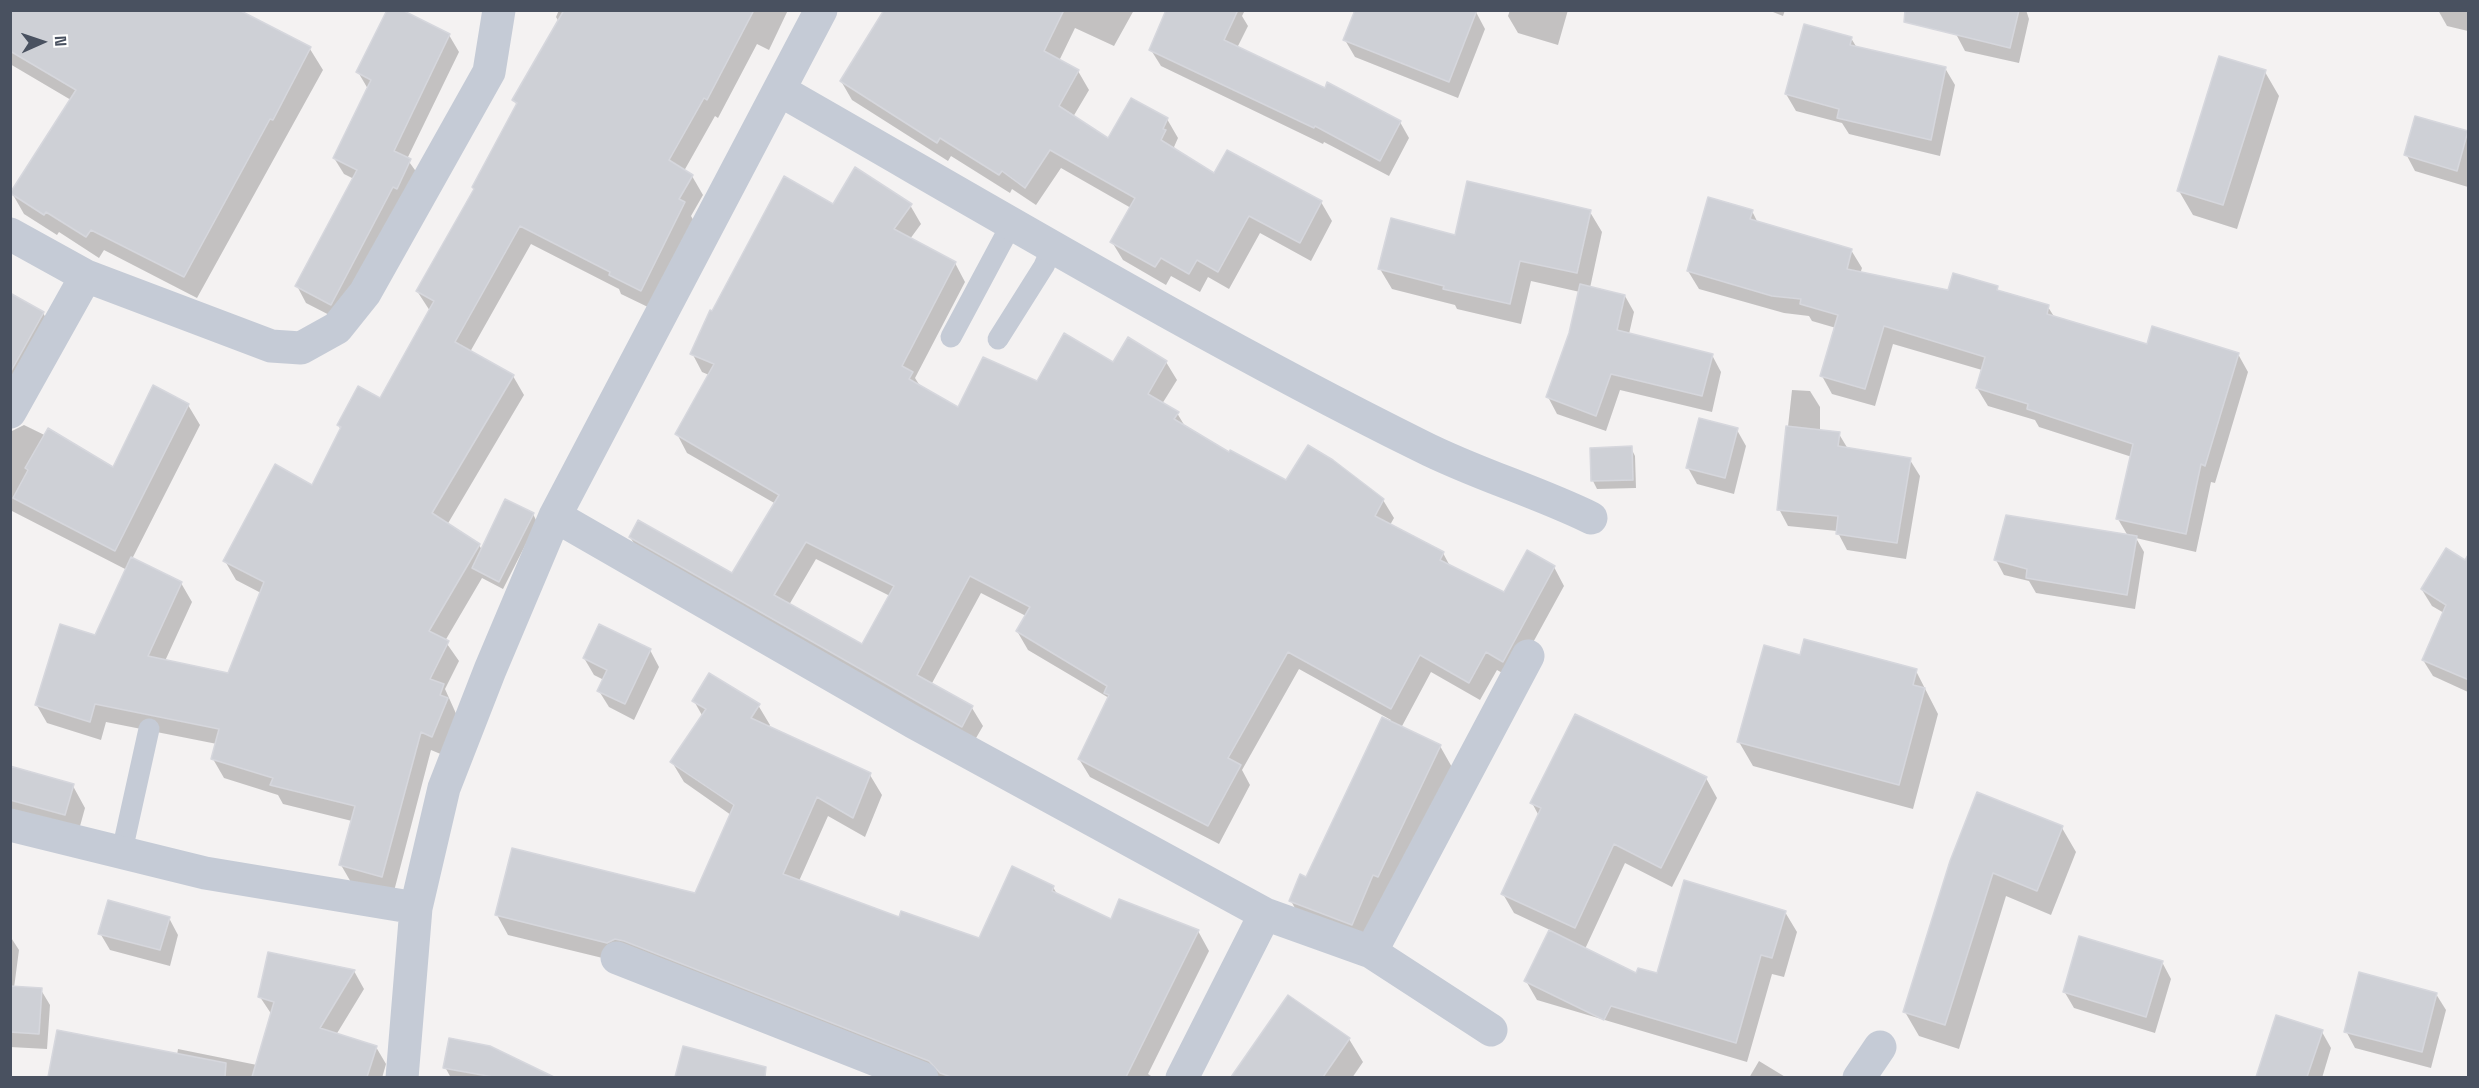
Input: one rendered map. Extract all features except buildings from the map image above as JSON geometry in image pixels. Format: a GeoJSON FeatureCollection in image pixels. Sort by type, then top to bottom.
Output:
{"type":"FeatureCollection","features":[{"type":"Feature","properties":{"kind":"street"},"geometry":{"type":"LineString","coordinates":[[10,234],[86,276],[271,346],[302,348],[337,328],[365,293],[489,72],[499,10]]}},
{"type":"Feature","properties":{"kind":"street"},"geometry":{"type":"LineString","coordinates":[[402,1077],[416,908],[444,788],[490,670],[555,516],[781,91],[821,10]]}},
{"type":"Feature","properties":{"kind":"street"},"geometry":{"type":"LineString","coordinates":[[781,91],[1280,374],[1424,448],[1558,501],[1591,518]]}},
{"type":"Feature","properties":{"kind":"street"},"geometry":{"type":"LineString","coordinates":[[10,412],[86,276]]}},
{"type":"Feature","properties":{"kind":"street"},"geometry":{"type":"LineString","coordinates":[[555,516],[912,722],[1265,914],[1371,952],[1491,1030]]}},
{"type":"Feature","properties":{"kind":"street"},"geometry":{"type":"LineString","coordinates":[[1371,952],[1528,656]]}},
{"type":"Feature","properties":{"kind":"street"},"geometry":{"type":"LineString","coordinates":[[10,825],[205,873],[416,908]]}},
{"type":"Feature","properties":{"kind":"street"},"geometry":{"type":"LineString","coordinates":[[1182,1077],[1265,914]]}},
{"type":"Feature","properties":{"kind":"street"},"geometry":{"type":"LineString","coordinates":[[617,958],[922,1077]]}},
{"type":"Feature","properties":{"kind":"street"},"geometry":{"type":"LineString","coordinates":[[1858,1077],[1880,1047]]}},
{"type":"Feature","properties":{"kind":"lane"},"geometry":{"type":"LineString","coordinates":[[951,337],[1012,223]]}},
{"type":"Feature","properties":{"kind":"lane"},"geometry":{"type":"LineString","coordinates":[[998,339],[1044,266],[1053,245]]}},
{"type":"Feature","properties":{"kind":"lane"},"geometry":{"type":"LineString","coordinates":[[122,851],[149,729]]}}]}
